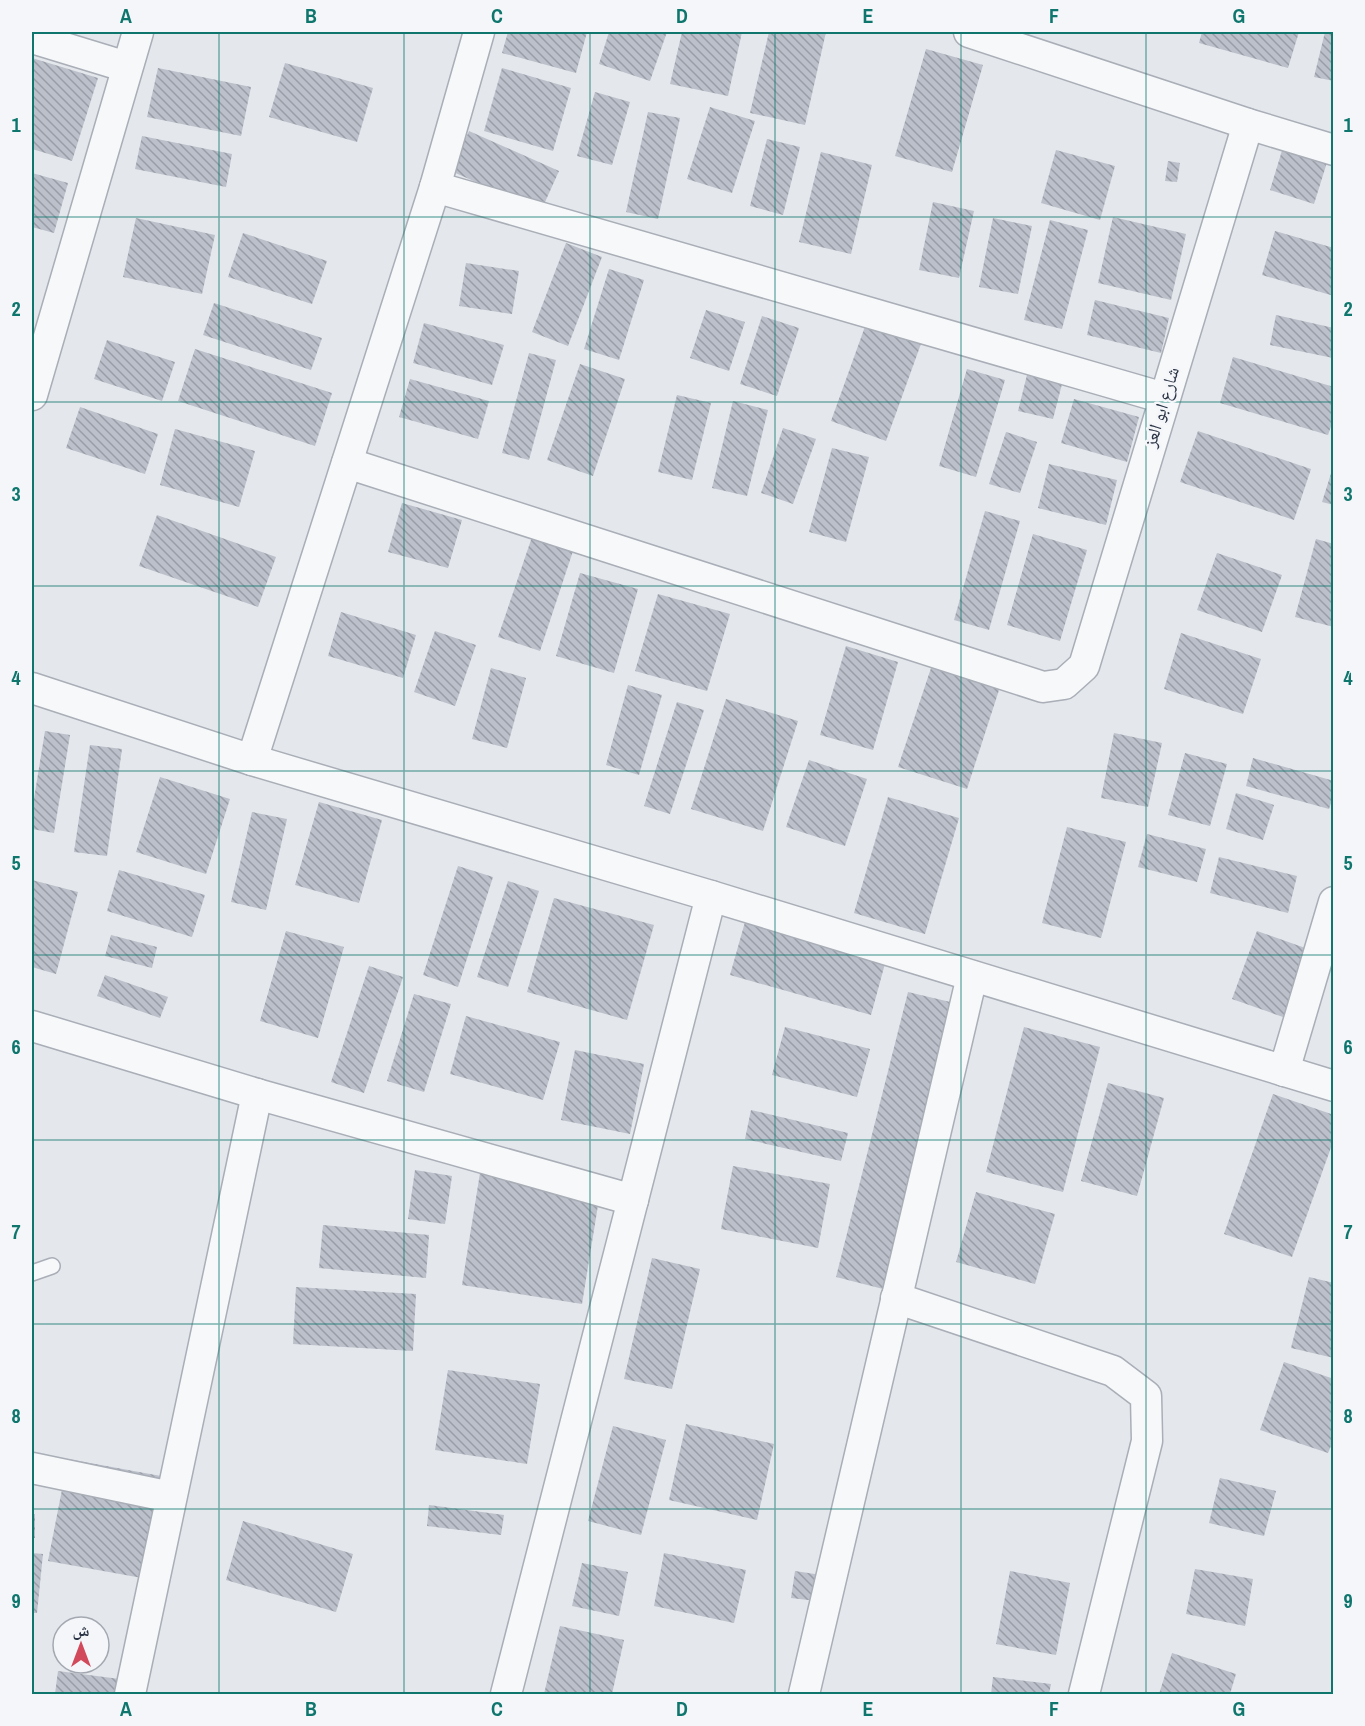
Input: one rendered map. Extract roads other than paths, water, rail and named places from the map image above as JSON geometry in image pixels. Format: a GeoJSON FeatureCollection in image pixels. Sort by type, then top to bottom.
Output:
{"type":"FeatureCollection","features":[{"type":"Feature","properties":{"kind":"street"},"geometry":{"type":"LineString","coordinates":[[32,395],[36,361],[138,32]]}},
{"type":"Feature","properties":{"kind":"street"},"geometry":{"type":"LineString","coordinates":[[252,760],[435,187],[479,32]]}},
{"type":"Feature","properties":{"kind":"street"},"geometry":{"type":"LineString","coordinates":[[969,32],[1334,150]]}},
{"type":"Feature","properties":{"kind":"street"},"geometry":{"type":"LineString","coordinates":[[32,38],[127,68]]}},
{"type":"Feature","properties":{"kind":"street","name":"شارع ابو العز"},"geometry":{"type":"LineString","coordinates":[[347,463],[1043,687],[1064,684],[1084,666],[1248,124]]}},
{"type":"Feature","properties":{"kind":"street"},"geometry":{"type":"LineString","coordinates":[[435,187],[1164,398]]}},
{"type":"Feature","properties":{"kind":"street"},"geometry":{"type":"LineString","coordinates":[[32,688],[252,760],[711,896],[1334,1086]]}},
{"type":"Feature","properties":{"kind":"street"},"geometry":{"type":"LineString","coordinates":[[506,1695],[711,896]]}},
{"type":"Feature","properties":{"kind":"street"},"geometry":{"type":"LineString","coordinates":[[1284,1071],[1334,903]]}},
{"type":"Feature","properties":{"kind":"street"},"geometry":{"type":"LineString","coordinates":[[804,1695],[972,976]]}},
{"type":"Feature","properties":{"kind":"street"},"geometry":{"type":"LineString","coordinates":[[32,1026],[257,1094],[633,1200]]}},
{"type":"Feature","properties":{"kind":"street"},"geometry":{"type":"LineString","coordinates":[[130,1695],[257,1094]]}},
{"type":"Feature","properties":{"kind":"street"},"geometry":{"type":"LineString","coordinates":[[896,1298],[1113,1371],[1146,1396],[1147,1441],[1084,1695]]}},
{"type":"Feature","properties":{"kind":"street"},"geometry":{"type":"LineString","coordinates":[[32,1468],[171,1497]]}},
{"type":"Feature","properties":{"kind":"lane"},"geometry":{"type":"LineString","coordinates":[[32,1273],[52,1266]]}}]}
